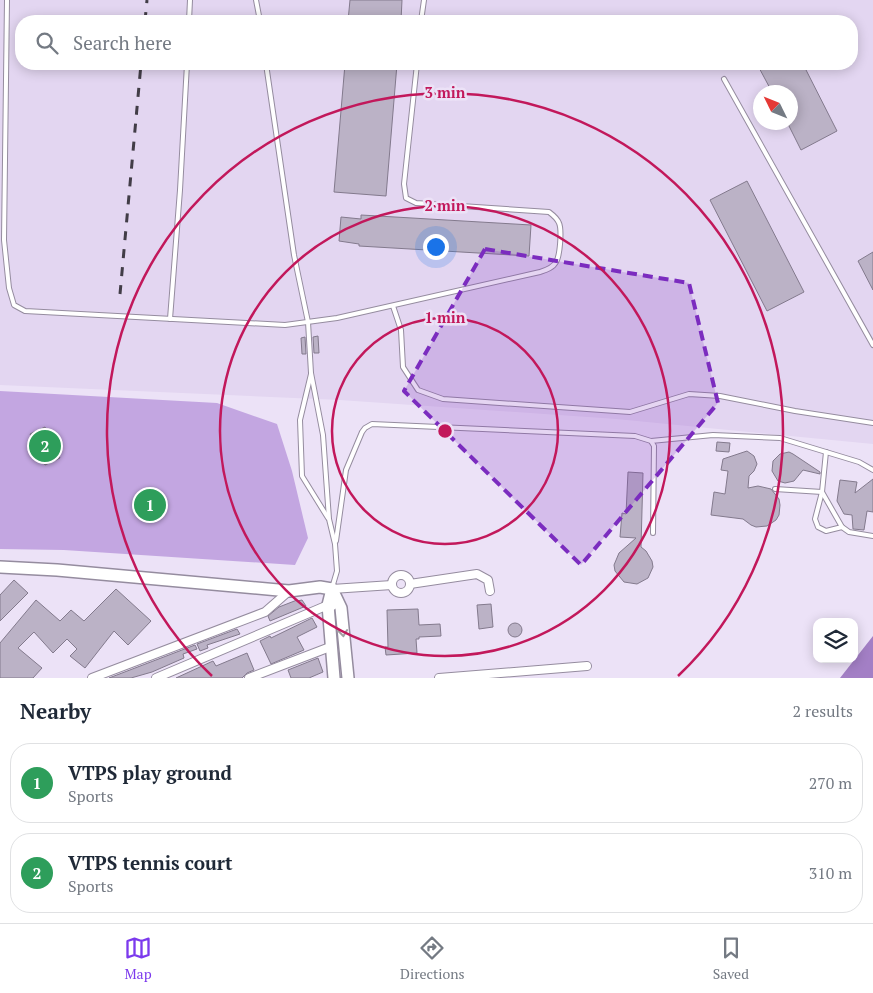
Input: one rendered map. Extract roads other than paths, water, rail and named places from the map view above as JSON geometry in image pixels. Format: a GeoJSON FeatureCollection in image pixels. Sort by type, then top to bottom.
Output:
{"type":"FeatureCollection","features":[{"type":"Feature","properties":{"kind":"street"},"geometry":{"type":"LineString","coordinates":[[0,567],[57,570],[289,591],[320,587],[332,589],[392,585]]}},
{"type":"Feature","properties":{"kind":"street"},"geometry":{"type":"LineString","coordinates":[[410,584],[477,574],[488,580],[490,591]]}},
{"type":"Feature","properties":{"kind":"street"},"geometry":{"type":"LineString","coordinates":[[400,575],[408,578],[410,584],[406,591],[400,592],[395,590],[392,585],[394,579],[400,575]]}},
{"type":"Feature","properties":{"kind":"street"},"geometry":{"type":"LineString","coordinates":[[332,589],[328,605],[334,678]]}},
{"type":"Feature","properties":{"kind":"street"},"geometry":{"type":"LineString","coordinates":[[332,589],[341,608],[348,678]]}},
{"type":"Feature","properties":{"kind":"street"},"geometry":{"type":"LineString","coordinates":[[92,678],[265,612],[289,591]]}},
{"type":"Feature","properties":{"kind":"street"},"geometry":{"type":"LineString","coordinates":[[156,678],[328,605],[341,608]]}},
{"type":"Feature","properties":{"kind":"street"},"geometry":{"type":"LineString","coordinates":[[249,678],[330,647]]}},
{"type":"Feature","properties":{"kind":"street"},"geometry":{"type":"LineString","coordinates":[[439,678],[532,674],[587,666]]}},
{"type":"Feature","properties":{"kind":"lane"},"geometry":{"type":"LineString","coordinates":[[7,0],[4,240],[9,288],[14,305],[25,311],[285,325],[338,318],[393,306],[540,272],[555,265],[559,255],[560,226],[557,219],[549,212],[416,203],[406,198],[404,184],[416,70]]}},
{"type":"Feature","properties":{"kind":"lane"},"geometry":{"type":"LineString","coordinates":[[189,15],[190,0]]}},
{"type":"Feature","properties":{"kind":"lane"},"geometry":{"type":"LineString","coordinates":[[256,0],[259,15]]}},
{"type":"Feature","properties":{"kind":"lane"},"geometry":{"type":"LineString","coordinates":[[423,15],[424,0]]}},
{"type":"Feature","properties":{"kind":"lane"},"geometry":{"type":"LineString","coordinates":[[170,318],[187,70]]}},
{"type":"Feature","properties":{"kind":"lane"},"geometry":{"type":"LineString","coordinates":[[267,70],[294,255],[308,322],[311,373],[323,435],[329,520],[335,544],[338,571],[332,589]]}},
{"type":"Feature","properties":{"kind":"lane"},"geometry":{"type":"LineString","coordinates":[[724,79],[873,345]]}},
{"type":"Feature","properties":{"kind":"lane"},"geometry":{"type":"LineString","coordinates":[[393,306],[401,330],[403,367],[418,390],[443,399],[630,412],[689,394],[720,396],[794,411],[873,423]]}},
{"type":"Feature","properties":{"kind":"lane"},"geometry":{"type":"LineString","coordinates":[[311,373],[300,420],[302,476],[329,520]]}},
{"type":"Feature","properties":{"kind":"lane"},"geometry":{"type":"LineString","coordinates":[[335,544],[346,470],[362,432],[372,424],[636,436],[650,441],[713,435],[780,438],[859,462],[873,470]]}},
{"type":"Feature","properties":{"kind":"lane"},"geometry":{"type":"LineString","coordinates":[[650,441],[654,446],[653,532]]}},
{"type":"Feature","properties":{"kind":"lane"},"geometry":{"type":"LineString","coordinates":[[826,452],[822,492],[815,519],[818,527],[826,531],[842,527]]}},
{"type":"Feature","properties":{"kind":"lane"},"geometry":{"type":"LineString","coordinates":[[775,489],[822,492]]}},
{"type":"Feature","properties":{"kind":"lane"},"geometry":{"type":"LineString","coordinates":[[822,492],[842,527],[849,532],[873,536]]}},
{"type":"Feature","properties":{"kind":"railway"},"geometry":{"type":"LineString","coordinates":[[146,15],[147,0]]}},
{"type":"Feature","properties":{"kind":"railway"},"geometry":{"type":"LineString","coordinates":[[120,294],[140,70]]}},
{"type":"Feature","properties":{"kind":"place","name":"VTPS tennis court"},"geometry":{"type":"Point","coordinates":[45,446]}},
{"type":"Feature","properties":{"kind":"place","name":"VTPS play ground"},"geometry":{"type":"Point","coordinates":[150,505]}}]}
